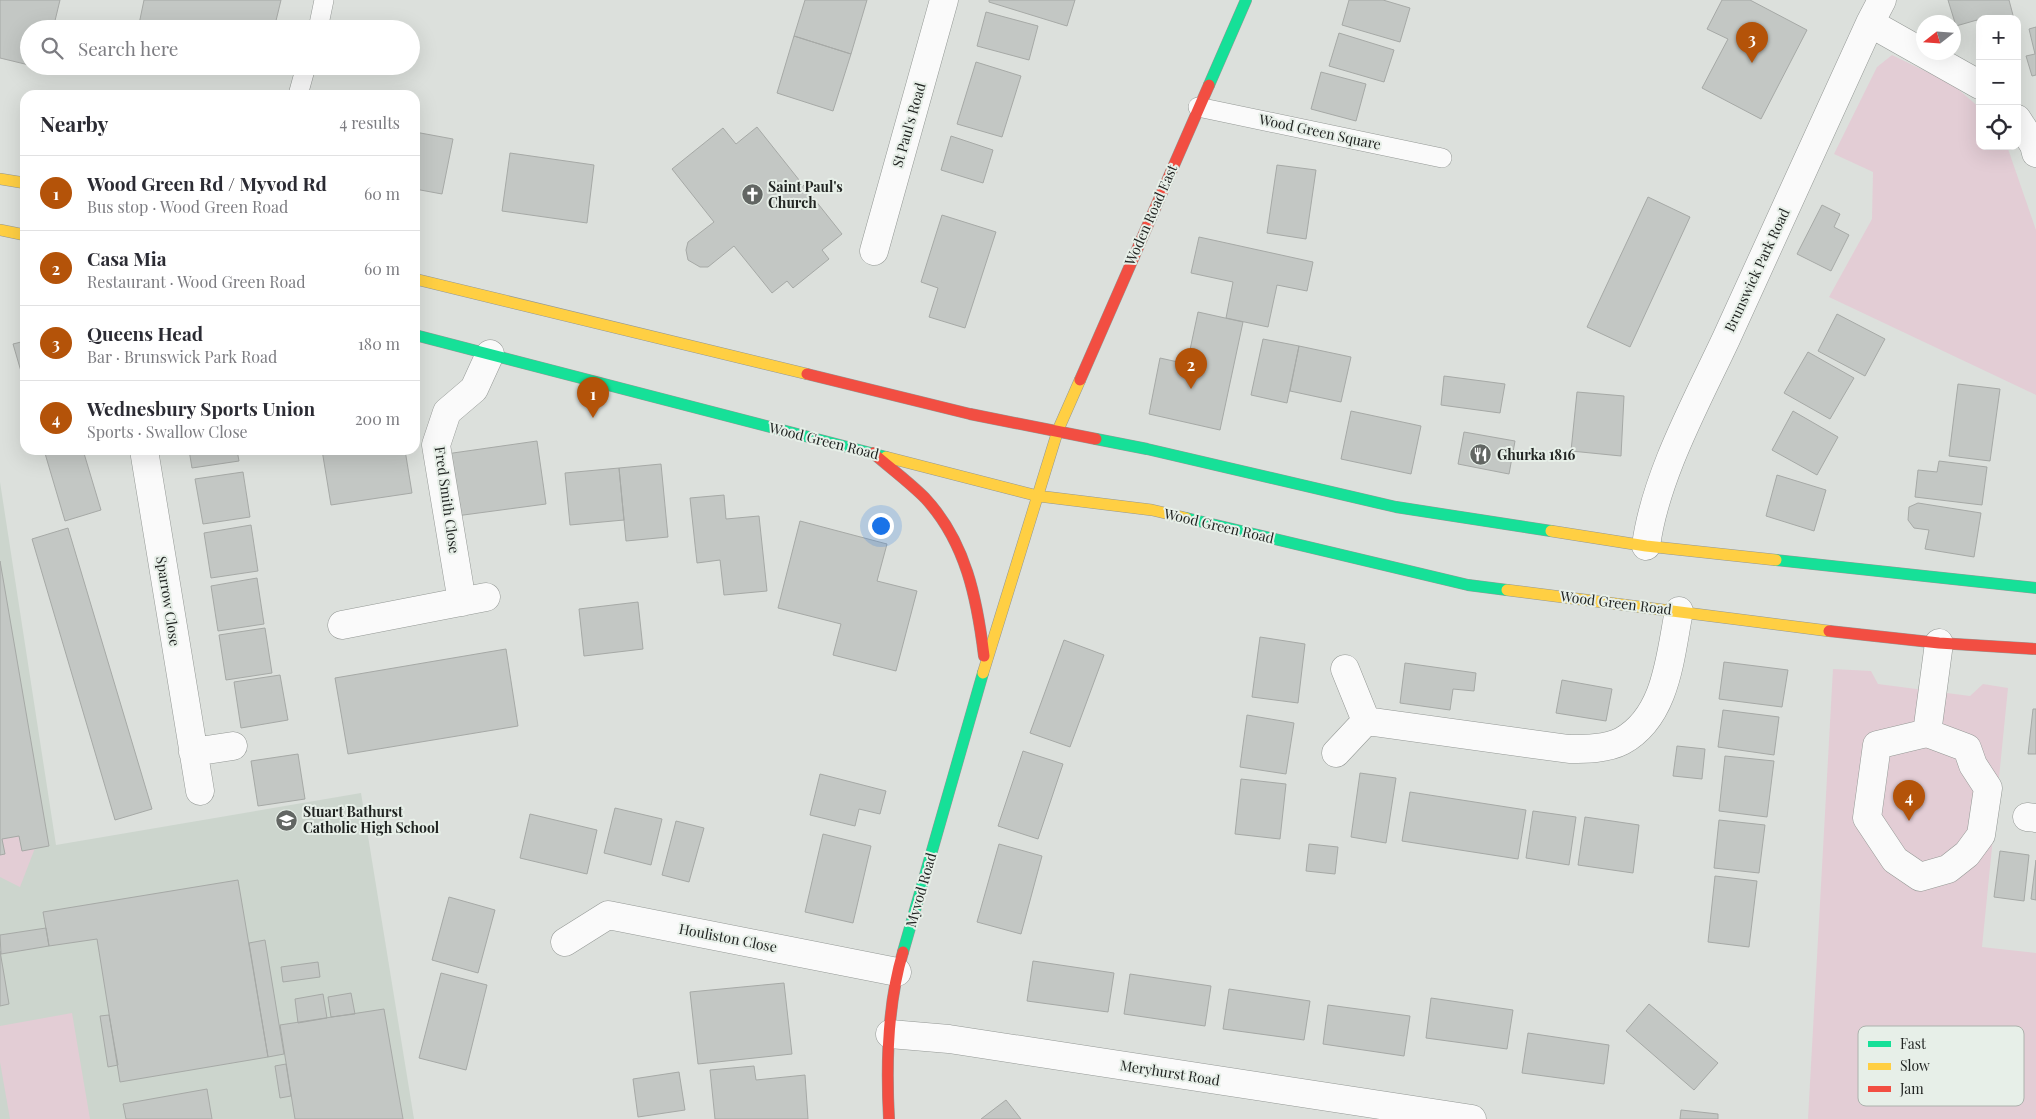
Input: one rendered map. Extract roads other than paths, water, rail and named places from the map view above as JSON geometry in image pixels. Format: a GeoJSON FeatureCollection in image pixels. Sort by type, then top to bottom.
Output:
{"type":"FeatureCollection","features":[{"type":"Feature","properties":{"kind":"main road","name":"Woden Road East"},"geometry":{"type":"LineString","coordinates":[[1038,496],[1058,430],[1246,0]]}},
{"type":"Feature","properties":{"kind":"main road"},"geometry":{"type":"LineString","coordinates":[[0,179],[20,183]]}},
{"type":"Feature","properties":{"kind":"main road"},"geometry":{"type":"LineString","coordinates":[[0,230],[20,234]]}},
{"type":"Feature","properties":{"kind":"main road"},"geometry":{"type":"LineString","coordinates":[[420,280],[970,414],[1147,449],[1396,507],[1646,546],[2036,588]]}},
{"type":"Feature","properties":{"kind":"main road","name":"Wood Green Road"},"geometry":{"type":"LineString","coordinates":[[420,336],[1038,496],[1152,510],[1468,585],[1679,611],[1788,627],[1939,643],[2036,649]]}},
{"type":"Feature","properties":{"kind":"main road","name":"Myvod Road"},"geometry":{"type":"LineString","coordinates":[[873,454],[929,503],[955,537],[969,573],[980,618],[985,667]]}},
{"type":"Feature","properties":{"kind":"main road","name":"Myvod Road"},"geometry":{"type":"LineString","coordinates":[[889,1119],[887,1080],[897,972],[985,667],[1038,496]]}},
{"type":"Feature","properties":{"kind":"street","name":"St Paul's Road"},"geometry":{"type":"LineString","coordinates":[[874,251],[944,0]]}},
{"type":"Feature","properties":{"kind":"street"},"geometry":{"type":"LineString","coordinates":[[1876,11],[1976,82]]}},
{"type":"Feature","properties":{"kind":"street","name":"Brunswick Park Road"},"geometry":{"type":"LineString","coordinates":[[1646,546],[1649,522],[1656,496],[1683,433],[1876,11]]}},
{"type":"Feature","properties":{"kind":"street"},"geometry":{"type":"LineString","coordinates":[[2021,125],[2034,145],[2036,153]]}},
{"type":"Feature","properties":{"kind":"street","name":"Fred Smith Close"},"geometry":{"type":"LineString","coordinates":[[342,625],[474,599],[436,444],[447,412],[474,388],[490,354]]}},
{"type":"Feature","properties":{"kind":"street","name":"Sparrow Close"},"geometry":{"type":"LineString","coordinates":[[145,455],[200,791]]}},
{"type":"Feature","properties":{"kind":"street"},"geometry":{"type":"LineString","coordinates":[[1366,720],[1569,749],[1592,748],[1621,742],[1638,729],[1655,709],[1667,672],[1679,611]]}},
{"type":"Feature","properties":{"kind":"street"},"geometry":{"type":"LineString","coordinates":[[1927,733],[1939,643]]}},
{"type":"Feature","properties":{"kind":"street"},"geometry":{"type":"LineString","coordinates":[[1345,669],[1366,720]]}},
{"type":"Feature","properties":{"kind":"street"},"geometry":{"type":"LineString","coordinates":[[1336,753],[1366,720]]}},
{"type":"Feature","properties":{"kind":"street"},"geometry":{"type":"LineString","coordinates":[[1927,733],[1967,748],[1972,765],[1988,788],[1981,835],[1968,854],[1948,869],[1920,877],[1895,860],[1866,818],[1877,745],[1927,733]]}},
{"type":"Feature","properties":{"kind":"street"},"geometry":{"type":"LineString","coordinates":[[193,752],[233,746]]}},
{"type":"Feature","properties":{"kind":"street","name":"Houliston Close"},"geometry":{"type":"LineString","coordinates":[[565,942],[608,915],[897,972]]}},
{"type":"Feature","properties":{"kind":"street","name":"Meryhurst Road"},"geometry":{"type":"LineString","coordinates":[[890,1034],[949,1039],[1454,1118]]}},
{"type":"Feature","properties":{"kind":"lane"},"geometry":{"type":"LineString","coordinates":[[320,20],[324,0]]}},
{"type":"Feature","properties":{"kind":"lane"},"geometry":{"type":"LineString","coordinates":[[299,90],[304,75]]}},
{"type":"Feature","properties":{"kind":"lane","name":"Wood Green Square"},"geometry":{"type":"LineString","coordinates":[[1198,107],[1442,158]]}},
{"type":"Feature","properties":{"kind":"place","name":"Queens Head"},"geometry":{"type":"Point","coordinates":[1752,63]}},
{"type":"Feature","properties":{"kind":"place","name":"Saint Paul's Church"},"geometry":{"type":"Point","coordinates":[752,195]}},
{"type":"Feature","properties":{"kind":"place","name":"Casa Mia"},"geometry":{"type":"Point","coordinates":[1191,389]}},
{"type":"Feature","properties":{"kind":"place","name":"Wood Green Rd / Myvod Rd"},"geometry":{"type":"Point","coordinates":[593,418]}},
{"type":"Feature","properties":{"kind":"place","name":"Ghurka 1816"},"geometry":{"type":"Point","coordinates":[1481,455]}},
{"type":"Feature","properties":{"kind":"place","name":"Stuart Bathurst Catholic High School"},"geometry":{"type":"Point","coordinates":[287,820]}},
{"type":"Feature","properties":{"kind":"place","name":"Wednesbury Sports Union"},"geometry":{"type":"Point","coordinates":[1909,821]}}]}
